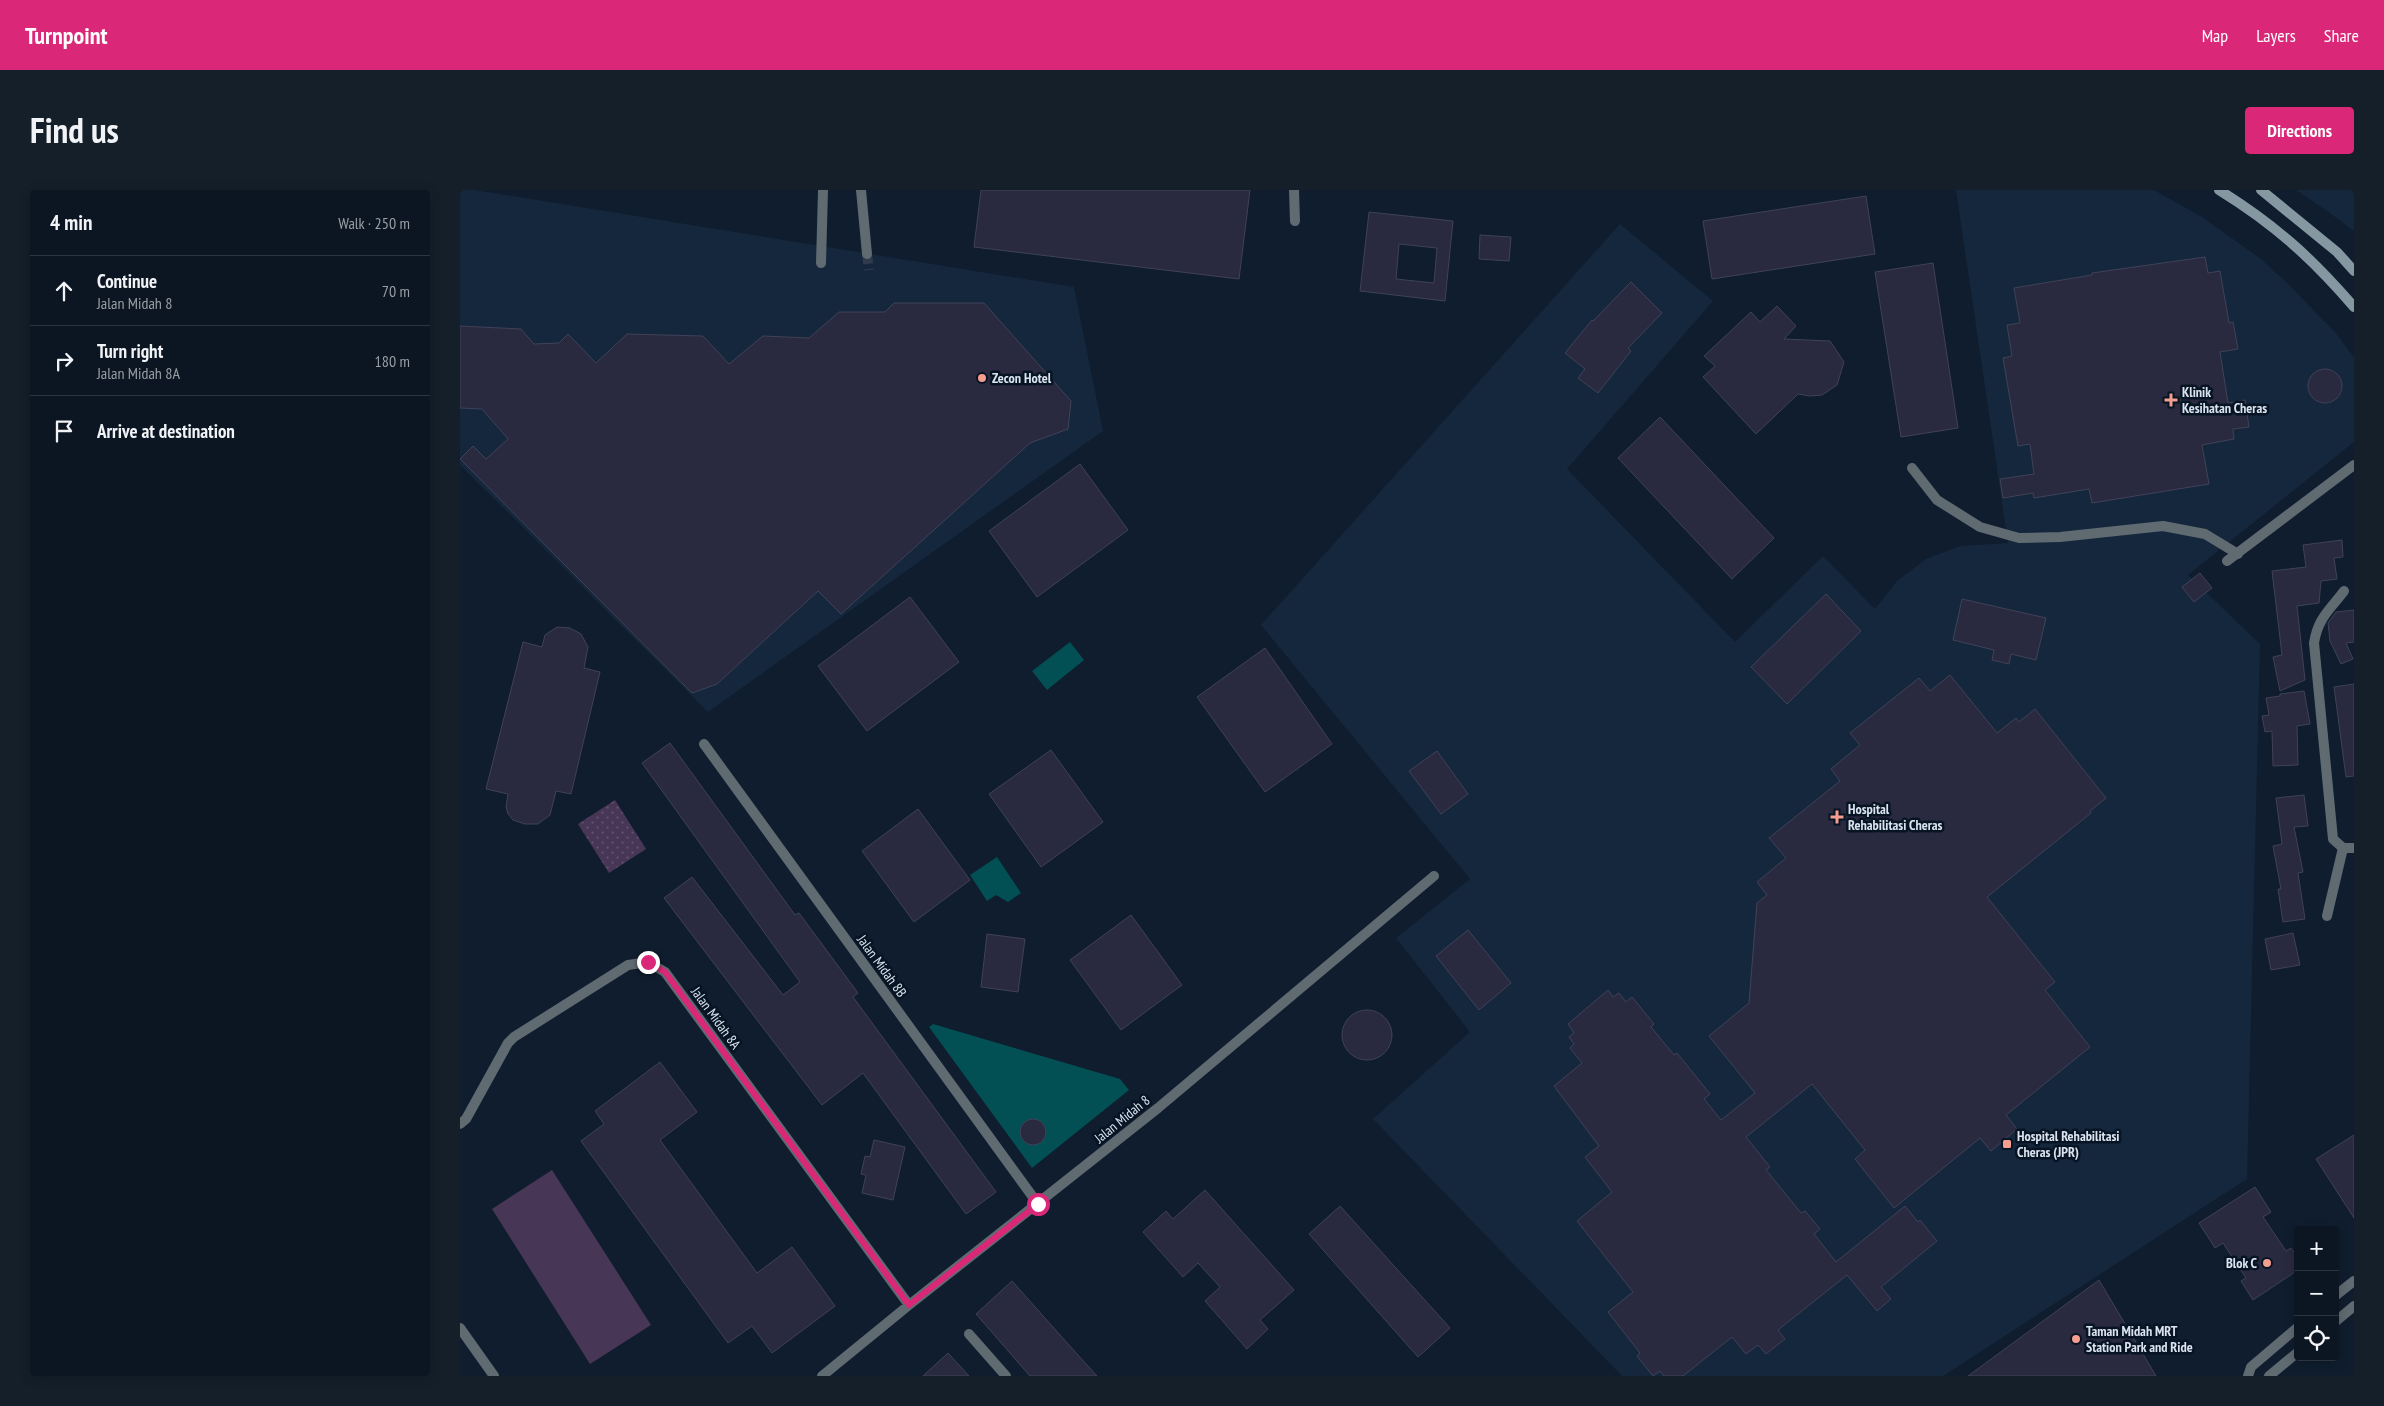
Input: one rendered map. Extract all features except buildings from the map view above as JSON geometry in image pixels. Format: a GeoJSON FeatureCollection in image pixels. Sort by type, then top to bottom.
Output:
{"type":"FeatureCollection","features":[{"type":"Feature","properties":{"kind":"main road"},"geometry":{"type":"LineString","coordinates":[[2219,190],[2280,231],[2322,270],[2354,307]]}},
{"type":"Feature","properties":{"kind":"main road"},"geometry":{"type":"LineString","coordinates":[[2262,190],[2337,252],[2354,271]]}},
{"type":"Feature","properties":{"kind":"main road"},"geometry":{"type":"LineString","coordinates":[[2337,252],[2354,278]]}},
{"type":"Feature","properties":{"kind":"street"},"geometry":{"type":"LineString","coordinates":[[821,263],[824,190]]}},
{"type":"Feature","properties":{"kind":"street"},"geometry":{"type":"LineString","coordinates":[[861,190],[867,254]]}},
{"type":"Feature","properties":{"kind":"street"},"geometry":{"type":"LineString","coordinates":[[1294,190],[1296,221]]}},
{"type":"Feature","properties":{"kind":"street"},"geometry":{"type":"LineString","coordinates":[[2227,561],[2354,465]]}},
{"type":"Feature","properties":{"kind":"street"},"geometry":{"type":"LineString","coordinates":[[1912,468],[1937,500],[1980,527],[2018,538],[2060,538],[2163,526],[2205,534],[2238,554]]}},
{"type":"Feature","properties":{"kind":"street"},"geometry":{"type":"LineString","coordinates":[[2344,591],[2321,618],[2314,643],[2333,839],[2343,848],[2354,848]]}},
{"type":"Feature","properties":{"kind":"street","name":"Jalan Midah 8B"},"geometry":{"type":"LineString","coordinates":[[704,744],[1038,1204]]}},
{"type":"Feature","properties":{"kind":"street"},"geometry":{"type":"LineString","coordinates":[[2327,916],[2343,848]]}},
{"type":"Feature","properties":{"kind":"street","name":"Jalan Midah 8"},"geometry":{"type":"LineString","coordinates":[[822,1376],[1158,1108],[1434,876]]}},
{"type":"Feature","properties":{"kind":"street","name":"Jalan Midah 8A"},"geometry":{"type":"LineString","coordinates":[[460,1124],[466,1119],[508,1043],[514,1037],[628,965],[648,962],[665,972],[909,1305]]}},
{"type":"Feature","properties":{"kind":"street"},"geometry":{"type":"LineString","coordinates":[[2339,1293],[2354,1281]]}},
{"type":"Feature","properties":{"kind":"street"},"geometry":{"type":"LineString","coordinates":[[2339,1319],[2354,1306]]}},
{"type":"Feature","properties":{"kind":"street"},"geometry":{"type":"LineString","coordinates":[[460,1328],[494,1376]]}},
{"type":"Feature","properties":{"kind":"street"},"geometry":{"type":"LineString","coordinates":[[2248,1376],[2251,1367],[2294,1330]]}},
{"type":"Feature","properties":{"kind":"street"},"geometry":{"type":"LineString","coordinates":[[969,1334],[1006,1376]]}},
{"type":"Feature","properties":{"kind":"street"},"geometry":{"type":"LineString","coordinates":[[2269,1376],[2294,1355]]}},
{"type":"Feature","properties":{"kind":"shaded area"},"geometry":{"type":"Polygon","coordinates":[[[460,190],[475,190],[1074,287],[1103,431],[708,712],[460,465],[460,190]]]}},
{"type":"Feature","properties":{"kind":"shaded area","name":"Hospital Rehabilitasi Cheras"},"geometry":{"type":"Polygon","coordinates":[[[1956,190],[2154,190],[2202,217],[2261,259],[2334,331],[2354,357],[2354,442],[2188,575],[2260,644],[2247,1179],[1943,1376],[1622,1376],[1373,1119],[1470,1032],[1396,938],[1470,879],[1261,625],[1620,224],[1713,301],[1567,469],[1735,642],[1823,556],[1875,609],[1897,581],[1926,559],[1960,546],[2008,543],[1956,190]]]}},
{"type":"Feature","properties":{"kind":"shaded area"},"geometry":{"type":"Polygon","coordinates":[[[2296,190],[2354,190],[2354,231],[2327,211],[2296,190]]]}},
{"type":"Feature","properties":{"kind":"shaded area"},"geometry":{"type":"Polygon","coordinates":[[[1070,642],[1084,660],[1047,690],[1032,671],[1070,642]]]}},
{"type":"Feature","properties":{"kind":"shaded area"},"geometry":{"type":"Polygon","coordinates":[[[615,800],[646,849],[609,873],[578,824],[615,800]]]}},
{"type":"Feature","properties":{"kind":"shaded area"},"geometry":{"type":"Polygon","coordinates":[[[997,857],[1021,893],[1008,902],[996,895],[987,901],[970,875],[997,857]]]}},
{"type":"Feature","properties":{"kind":"shaded area"},"geometry":{"type":"Polygon","coordinates":[[[933,1024],[1120,1079],[1129,1090],[1032,1168],[929,1027],[933,1024]]]}},
{"type":"Feature","properties":{"kind":"shaded area"},"geometry":{"type":"Polygon","coordinates":[[[552,1170],[651,1325],[590,1364],[492,1209],[552,1170]]]}},
{"type":"Feature","properties":{"kind":"tunnel"},"geometry":{"type":"LineString","coordinates":[[867,254],[869,270]]}},
{"type":"Feature","properties":{"kind":"place","name":"Zecon Hotel"},"geometry":{"type":"Point","coordinates":[982,378]}},
{"type":"Feature","properties":{"kind":"place","name":"Klinik Kesihatan Cheras"},"geometry":{"type":"Point","coordinates":[2171,400]}},
{"type":"Feature","properties":{"kind":"place","name":"Hospital Rehabilitasi Cheras"},"geometry":{"type":"Point","coordinates":[1837,817]}},
{"type":"Feature","properties":{"kind":"place","name":"Hospital Rehabilitasi Cheras (JPR)"},"geometry":{"type":"Point","coordinates":[2007,1144]}},
{"type":"Feature","properties":{"kind":"place","name":"Blok C"},"geometry":{"type":"Point","coordinates":[2267,1263]}},
{"type":"Feature","properties":{"kind":"place","name":"Taman Midah MRT Station Park and Ride"},"geometry":{"type":"Point","coordinates":[2076,1339]}},
{"type":"Feature","properties":{"kind":"route"},"geometry":{"type":"LineString","coordinates":[[648,962],[665,972],[909,1305],[1038,1204]]}}]}
